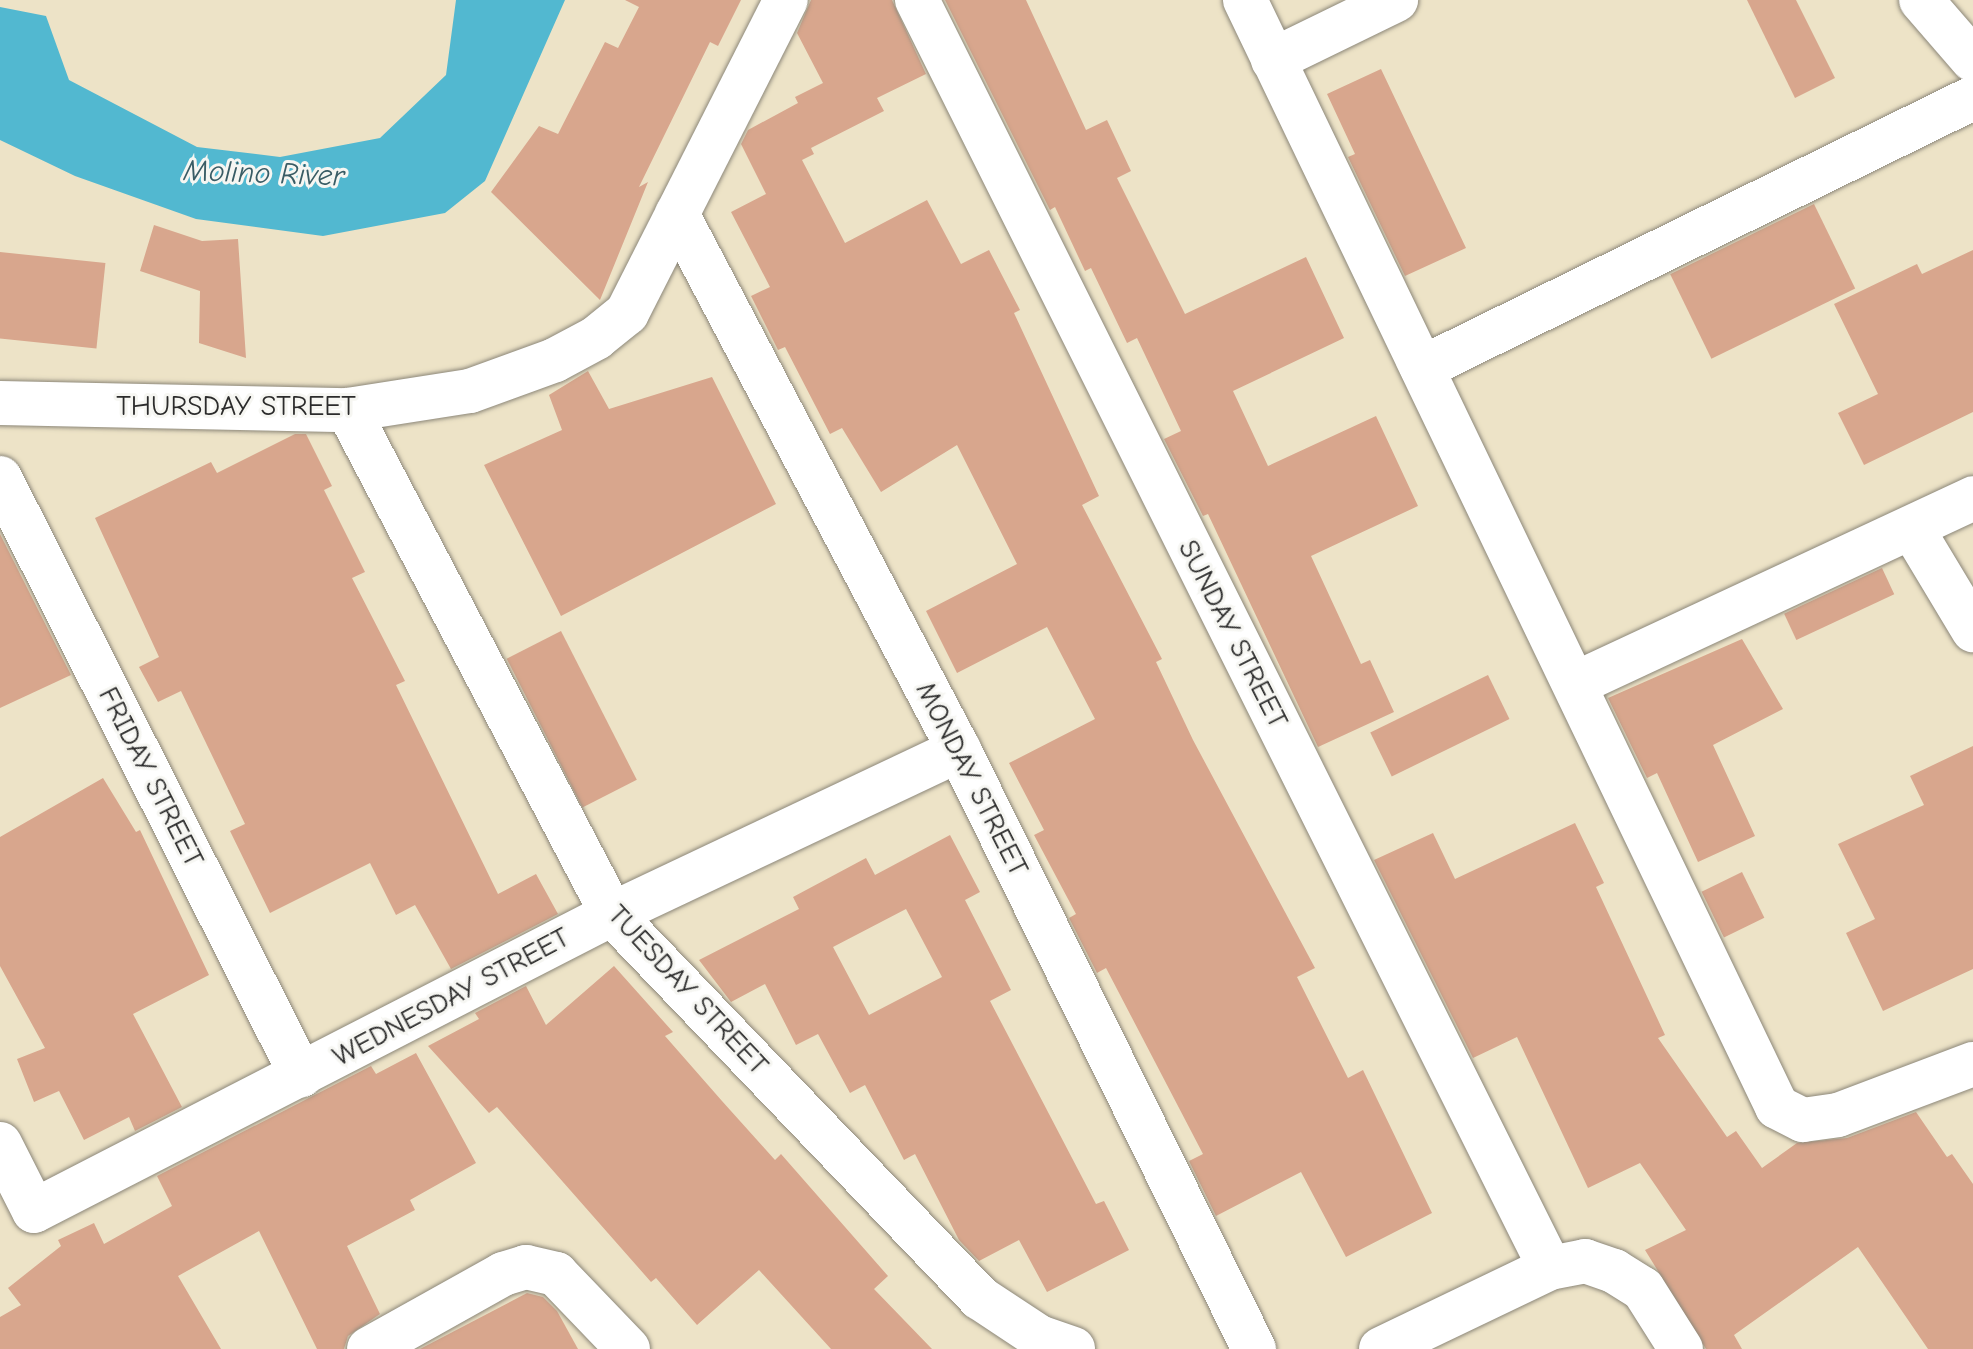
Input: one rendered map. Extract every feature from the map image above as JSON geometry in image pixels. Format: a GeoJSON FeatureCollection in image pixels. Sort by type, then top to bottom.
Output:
{"type":"FeatureCollection","features":[{"type":"Feature","properties":{"kind":"street","name":"THURSDAY STREET"},"geometry":{"type":"LineString","coordinates":[[0,403],[348,410],[483,387],[596,338],[627,313],[786,0]]}},
{"type":"Feature","properties":{"kind":"street","name":"SUNDAY STREET"},"geometry":{"type":"LineString","coordinates":[[917,0],[1550,1268]]}},
{"type":"Feature","properties":{"kind":"street"},"geometry":{"type":"LineString","coordinates":[[1245,0],[1577,683],[1777,1107],[1803,1120],[1838,1115],[1968,1077]]}},
{"type":"Feature","properties":{"kind":"street"},"geometry":{"type":"LineString","coordinates":[[1273,60],[1396,0]]}},
{"type":"Feature","properties":{"kind":"street"},"geometry":{"type":"LineString","coordinates":[[1921,0],[1973,60]]}},
{"type":"Feature","properties":{"kind":"street"},"geometry":{"type":"LineString","coordinates":[[1422,368],[1973,98]]}},
{"type":"Feature","properties":{"kind":"street","name":"MONDAY STREET"},"geometry":{"type":"LineString","coordinates":[[677,214],[959,750],[1254,1349]]}},
{"type":"Feature","properties":{"kind":"street","name":"TUESDAY STREET"},"geometry":{"type":"LineString","coordinates":[[348,410],[612,914],[980,1298],[1039,1337],[1073,1349]]}},
{"type":"Feature","properties":{"kind":"street","name":"FRIDAY STREET"},"geometry":{"type":"LineString","coordinates":[[0,478],[301,1075]]}},
{"type":"Feature","properties":{"kind":"street"},"geometry":{"type":"LineString","coordinates":[[1577,683],[1913,530],[1973,498]]}},
{"type":"Feature","properties":{"kind":"street"},"geometry":{"type":"LineString","coordinates":[[1913,530],[1973,630]]}},
{"type":"Feature","properties":{"kind":"street","name":"WEDNESDAY STREET"},"geometry":{"type":"LineString","coordinates":[[0,1144],[34,1211],[612,914],[959,750]]}},
{"type":"Feature","properties":{"kind":"street"},"geometry":{"type":"LineString","coordinates":[[1381,1349],[1550,1268],[1585,1261],[1614,1271],[1643,1289],[1681,1349]]}},
{"type":"Feature","properties":{"kind":"street"},"geometry":{"type":"LineString","coordinates":[[369,1349],[503,1274],[526,1267],[556,1274],[628,1349]]}},
{"type":"Feature","properties":{"kind":"water","name":"Molino River"},"geometry":{"type":"Polygon","coordinates":[[[456,0],[565,0],[485,181],[445,213],[323,236],[196,219],[75,176],[0,140],[0,7],[46,16],[69,80],[197,147],[280,157],[380,138],[446,75],[456,0]]]}},
{"type":"Feature","properties":{"kind":"building"},"geometry":{"type":"Polygon","coordinates":[[[625,0],[741,0],[718,46],[710,42],[639,187],[648,182],[600,300],[491,192],[539,126],[558,134],[605,42],[618,48],[639,7],[625,0]]]}},
{"type":"Feature","properties":{"kind":"building"},"geometry":{"type":"Polygon","coordinates":[[[811,0],[892,0],[926,74],[877,98],[884,111],[811,148],[814,154],[802,160],[845,243],[927,200],[961,264],[989,250],[1020,310],[1014,313],[1099,496],[1082,505],[1162,659],[1156,662],[1193,740],[1315,968],[1297,977],[1348,1078],[1363,1070],[1432,1213],[1346,1257],[1301,1172],[1216,1216],[1189,1161],[1203,1154],[1106,968],[1097,973],[1069,918],[1076,914],[1034,835],[1044,830],[1009,763],[1095,719],[1047,627],[957,673],[926,611],[1017,564],[957,445],[881,492],[842,428],[830,434],[785,347],[778,350],[751,296],[770,287],[731,212],[766,194],[741,144],[748,130],[798,103],[795,97],[823,83],[797,33],[811,0]]]}},
{"type":"Feature","properties":{"kind":"building"},"geometry":{"type":"Polygon","coordinates":[[[945,0],[1026,0],[1086,130],[1107,120],[1131,171],[1117,178],[1185,314],[1306,257],[1344,338],[1233,391],[1268,466],[1376,416],[1418,506],[1311,556],[1361,664],[1370,660],[1394,712],[1318,747],[1208,514],[1203,516],[1164,439],[1181,431],[1137,338],[1127,343],[1091,268],[1085,271],[1055,207],[1050,210],[945,0]]]}},
{"type":"Feature","properties":{"kind":"building"},"geometry":{"type":"Polygon","coordinates":[[[1747,0],[1796,0],[1835,78],[1795,98],[1747,0]]]}},
{"type":"Feature","properties":{"kind":"building"},"geometry":{"type":"Polygon","coordinates":[[[1381,69],[1466,248],[1405,276],[1348,157],[1355,154],[1327,94],[1381,69]]]}},
{"type":"Feature","properties":{"kind":"building"},"geometry":{"type":"Polygon","coordinates":[[[1814,204],[1855,288],[1711,359],[1670,274],[1814,204]]]}},
{"type":"Feature","properties":{"kind":"building"},"geometry":{"type":"Polygon","coordinates":[[[154,225],[202,241],[238,239],[246,358],[199,343],[200,291],[140,271],[154,225]]]}},
{"type":"Feature","properties":{"kind":"building"},"geometry":{"type":"Polygon","coordinates":[[[1973,250],[1973,412],[1864,465],[1838,413],[1878,394],[1834,304],[1917,264],[1922,274],[1973,250]]]}},
{"type":"Feature","properties":{"kind":"building"},"geometry":{"type":"Polygon","coordinates":[[[0,252],[105,263],[96,349],[0,338],[0,252]]]}},
{"type":"Feature","properties":{"kind":"building"},"geometry":{"type":"Polygon","coordinates":[[[588,371],[609,409],[712,377],[776,504],[561,616],[484,465],[562,430],[549,395],[588,371]]]}},
{"type":"Feature","properties":{"kind":"building"},"geometry":{"type":"Polygon","coordinates":[[[295,434],[306,434],[332,486],[324,490],[365,572],[352,578],[405,681],[396,685],[498,894],[536,874],[558,914],[451,969],[415,905],[396,915],[370,863],[270,913],[230,831],[245,824],[181,691],[158,702],[139,667],[159,657],[95,518],[211,462],[217,473],[295,434]]]}},
{"type":"Feature","properties":{"kind":"building"},"geometry":{"type":"Polygon","coordinates":[[[0,534],[71,675],[0,708],[0,534]]]}},
{"type":"Feature","properties":{"kind":"building"},"geometry":{"type":"Polygon","coordinates":[[[1882,568],[1894,594],[1796,640],[1784,614],[1882,568]]]}},
{"type":"Feature","properties":{"kind":"building"},"geometry":{"type":"Polygon","coordinates":[[[561,631],[637,780],[582,807],[507,659],[561,631]]]}},
{"type":"Feature","properties":{"kind":"building"},"geometry":{"type":"Polygon","coordinates":[[[1742,639],[1783,709],[1713,745],[1755,836],[1698,862],[1657,773],[1647,778],[1608,698],[1742,639]]]}},
{"type":"Feature","properties":{"kind":"building"},"geometry":{"type":"Polygon","coordinates":[[[1488,675],[1509,719],[1392,776],[1370,732],[1488,675]]]}},
{"type":"Feature","properties":{"kind":"building"},"geometry":{"type":"Polygon","coordinates":[[[1973,746],[1973,969],[1883,1011],[1846,933],[1875,919],[1838,844],[1924,805],[1910,776],[1973,746]]]}},
{"type":"Feature","properties":{"kind":"building"},"geometry":{"type":"Polygon","coordinates":[[[103,778],[136,832],[140,830],[209,975],[133,1014],[182,1107],[135,1131],[129,1117],[84,1140],[59,1091],[34,1102],[17,1059],[45,1048],[0,966],[0,837],[103,778]]]}},
{"type":"Feature","properties":{"kind":"building"},"geometry":{"type":"Polygon","coordinates":[[[1575,823],[1604,883],[1596,887],[1665,1035],[1658,1038],[1727,1137],[1736,1131],[1762,1168],[1797,1143],[1847,1138],[1916,1112],[1947,1157],[1952,1154],[1973,1184],[1973,1349],[1928,1349],[1858,1247],[1734,1335],[1742,1349],[1706,1349],[1645,1250],[1686,1230],[1640,1163],[1588,1188],[1517,1037],[1473,1058],[1374,860],[1433,833],[1455,879],[1575,823]]]}},
{"type":"Feature","properties":{"kind":"building"},"geometry":{"type":"Polygon","coordinates":[[[950,835],[980,892],[965,900],[1011,990],[990,1001],[1096,1204],[1104,1201],[1129,1250],[1047,1292],[1019,1240],[979,1261],[959,1240],[915,1154],[904,1160],[865,1085],[850,1093],[818,1034],[796,1045],[765,984],[731,1002],[699,960],[799,909],[793,897],[866,858],[875,875],[950,835]],[[906,909],[833,947],[869,1015],[942,977],[906,909]]]}},
{"type":"Feature","properties":{"kind":"building"},"geometry":{"type":"Polygon","coordinates":[[[1742,872],[1764,918],[1724,938],[1702,892],[1742,872]]]}},
{"type":"Feature","properties":{"kind":"building"},"geometry":{"type":"Polygon","coordinates":[[[614,966],[673,1032],[665,1036],[722,1101],[775,1160],[781,1154],[888,1276],[874,1289],[932,1349],[831,1349],[759,1270],[697,1325],[656,1278],[651,1282],[497,1107],[489,1113],[428,1046],[479,1019],[475,1013],[526,986],[546,1025],[614,966]]]}},
{"type":"Feature","properties":{"kind":"building"},"geometry":{"type":"Polygon","coordinates":[[[416,1053],[476,1163],[410,1200],[415,1210],[347,1246],[380,1314],[348,1336],[344,1349],[317,1349],[259,1231],[178,1276],[221,1349],[0,1349],[0,1317],[21,1305],[8,1288],[61,1246],[58,1240],[94,1223],[104,1244],[172,1206],[157,1176],[371,1066],[376,1074],[416,1053]]]}},
{"type":"Feature","properties":{"kind":"building"},"geometry":{"type":"Polygon","coordinates":[[[527,1293],[543,1297],[557,1311],[578,1349],[420,1349],[527,1293]]]}}]}
